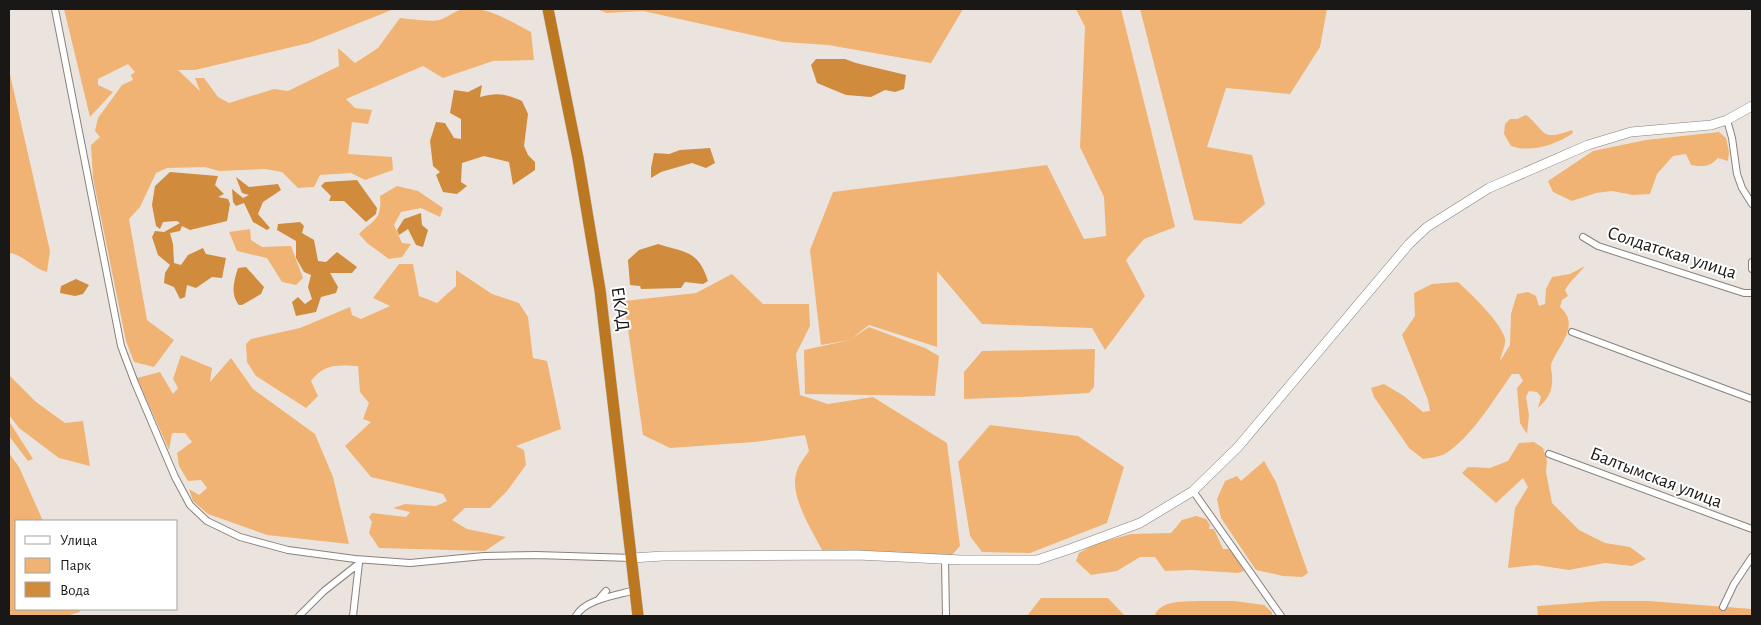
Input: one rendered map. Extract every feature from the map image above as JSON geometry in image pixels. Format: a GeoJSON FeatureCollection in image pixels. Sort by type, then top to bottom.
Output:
{"type":"FeatureCollection","features":[{"type":"Feature","properties":{"kind":"highway","name":"ЕКАД"},"geometry":{"type":"LineString","coordinates":[[548,9],[578,158],[600,290],[638,616]]}},
{"type":"Feature","properties":{"kind":"street"},"geometry":{"type":"LineString","coordinates":[[56,9],[121,346],[175,477],[190,505],[207,521],[240,537],[288,550],[359,562],[410,563],[484,556],[536,555],[632,558],[663,556],[857,555],[1008,561],[1037,560],[1140,523],[1193,491],[1238,447],[1409,244],[1441,218],[1489,188],[1555,158],[1597,142],[1631,132],[1711,124],[1728,120],[1752,106]]}},
{"type":"Feature","properties":{"kind":"street"},"geometry":{"type":"LineString","coordinates":[[1728,120],[1737,174],[1742,188],[1752,204]]}},
{"type":"Feature","properties":{"kind":"street","name":"Солдатская улица"},"geometry":{"type":"LineString","coordinates":[[1583,238],[1598,246],[1744,293],[1752,293]]}},
{"type":"Feature","properties":{"kind":"street","name":"Солдатская улица"},"geometry":{"type":"LineString","coordinates":[[1752,262],[1752,269]]}},
{"type":"Feature","properties":{"kind":"street"},"geometry":{"type":"LineString","coordinates":[[1572,332],[1752,399]]}},
{"type":"Feature","properties":{"kind":"street","name":"Балтымская улица"},"geometry":{"type":"LineString","coordinates":[[1548,454],[1752,529]]}},
{"type":"Feature","properties":{"kind":"street"},"geometry":{"type":"LineString","coordinates":[[1193,491],[1281,616]]}},
{"type":"Feature","properties":{"kind":"street"},"geometry":{"type":"LineString","coordinates":[[1722,607],[1734,584],[1752,557]]}},
{"type":"Feature","properties":{"kind":"street"},"geometry":{"type":"LineString","coordinates":[[945,559],[946,616]]}},
{"type":"Feature","properties":{"kind":"street"},"geometry":{"type":"LineString","coordinates":[[299,616],[324,590],[359,562]]}},
{"type":"Feature","properties":{"kind":"street"},"geometry":{"type":"LineString","coordinates":[[353,616],[359,562]]}},
{"type":"Feature","properties":{"kind":"street"},"geometry":{"type":"LineString","coordinates":[[576,616],[578,611],[599,599],[636,590]]}},
{"type":"Feature","properties":{"kind":"street"},"geometry":{"type":"LineString","coordinates":[[599,599],[606,591]]}},
{"type":"Feature","properties":{"kind":"green space"},"geometry":{"type":"Polygon","coordinates":[[[64,9],[394,9],[309,43],[195,70],[178,70],[200,91],[195,78],[204,78],[218,97],[229,103],[274,89],[288,91],[339,66],[338,48],[355,63],[378,48],[400,18],[435,21],[466,9],[483,10],[531,32],[534,60],[493,61],[443,78],[423,66],[346,99],[355,108],[372,110],[368,124],[352,122],[348,154],[392,157],[393,170],[365,180],[351,173],[320,175],[314,187],[298,188],[282,172],[265,169],[219,171],[205,167],[167,168],[156,173],[140,207],[129,219],[147,320],[174,340],[154,367],[134,362],[126,341],[93,178],[91,145],[100,137],[95,131],[98,118],[122,85],[133,80],[131,75],[135,72],[128,64],[98,79],[98,85],[113,92],[90,117],[64,9]]]}},
{"type":"Feature","properties":{"kind":"green space"},"geometry":{"type":"Polygon","coordinates":[[[596,9],[963,9],[931,63],[828,45],[783,42],[643,11],[607,13],[596,9]]]}},
{"type":"Feature","properties":{"kind":"green space"},"geometry":{"type":"Polygon","coordinates":[[[1076,9],[1121,9],[1175,227],[1144,239],[1126,260],[1145,296],[1105,350],[1092,328],[982,324],[937,271],[937,347],[869,325],[851,339],[869,327],[925,348],[939,356],[935,396],[805,394],[804,350],[850,340],[821,345],[810,250],[833,192],[1047,165],[1084,239],[1106,236],[1104,197],[1080,147],[1085,27],[1076,9]]]}},
{"type":"Feature","properties":{"kind":"green space"},"geometry":{"type":"Polygon","coordinates":[[[1140,9],[1327,9],[1320,47],[1290,94],[1226,88],[1207,147],[1252,155],[1265,204],[1241,224],[1194,220],[1140,9]]]}},
{"type":"Feature","properties":{"kind":"green space"},"geometry":{"type":"Polygon","coordinates":[[[9,70],[50,251],[47,272],[19,256],[9,253],[9,70]]]}},
{"type":"Feature","properties":{"kind":"green space"},"geometry":{"type":"Polygon","coordinates":[[[1526,115],[1548,135],[1572,130],[1573,133],[1543,147],[1526,149],[1511,146],[1504,134],[1505,124],[1510,119],[1517,119],[1526,115]]]}},
{"type":"Feature","properties":{"kind":"green space"},"geometry":{"type":"Polygon","coordinates":[[[1719,132],[1726,138],[1729,152],[1728,161],[1718,158],[1709,165],[1699,166],[1691,165],[1686,154],[1673,156],[1657,174],[1650,194],[1633,195],[1612,191],[1596,193],[1572,201],[1553,192],[1548,181],[1593,151],[1646,140],[1719,132]]]}},
{"type":"Feature","properties":{"kind":"green space"},"geometry":{"type":"Polygon","coordinates":[[[397,186],[418,191],[443,208],[440,217],[421,208],[401,212],[394,225],[402,243],[411,244],[402,257],[389,259],[367,243],[359,234],[378,215],[380,196],[397,186]]]}},
{"type":"Feature","properties":{"kind":"green space"},"geometry":{"type":"Polygon","coordinates":[[[250,229],[251,240],[262,247],[291,246],[303,278],[296,285],[282,282],[267,258],[237,251],[229,232],[250,229]]]}},
{"type":"Feature","properties":{"kind":"green space"},"geometry":{"type":"Polygon","coordinates":[[[399,264],[413,264],[419,296],[437,303],[456,286],[456,270],[492,294],[519,303],[528,317],[533,358],[547,361],[561,429],[516,446],[524,450],[526,465],[507,491],[490,508],[465,508],[452,520],[467,529],[506,537],[485,551],[379,548],[369,533],[372,522],[369,517],[372,513],[406,517],[410,512],[393,508],[405,504],[436,506],[447,501],[443,494],[371,477],[345,446],[371,422],[363,419],[369,403],[360,392],[358,366],[332,366],[316,375],[311,381],[318,396],[306,408],[256,376],[247,362],[246,344],[251,339],[300,328],[350,307],[352,315],[361,319],[390,306],[373,298],[399,264]]]}},
{"type":"Feature","properties":{"kind":"green space"},"geometry":{"type":"Polygon","coordinates":[[[1585,266],[1565,290],[1568,296],[1562,300],[1560,307],[1569,321],[1569,328],[1551,364],[1552,380],[1550,393],[1538,408],[1541,397],[1537,392],[1529,391],[1526,397],[1529,415],[1527,434],[1520,423],[1517,388],[1523,381],[1519,374],[1512,374],[1481,418],[1463,440],[1453,448],[1443,455],[1423,459],[1409,448],[1374,397],[1371,388],[1384,384],[1404,396],[1423,412],[1430,411],[1428,400],[1402,335],[1415,316],[1414,293],[1432,284],[1458,282],[1485,309],[1503,332],[1505,341],[1500,361],[1510,345],[1511,314],[1517,294],[1528,292],[1536,296],[1539,306],[1545,304],[1546,289],[1552,277],[1570,274],[1585,266]]]}},
{"type":"Feature","properties":{"kind":"green space"},"geometry":{"type":"Polygon","coordinates":[[[732,274],[763,304],[809,304],[810,326],[796,354],[800,395],[828,404],[873,397],[947,443],[960,546],[952,555],[822,550],[802,511],[796,490],[795,480],[797,471],[809,451],[805,435],[754,442],[670,448],[643,435],[624,301],[696,293],[732,274]]]}},
{"type":"Feature","properties":{"kind":"green space"},"geometry":{"type":"Polygon","coordinates":[[[1095,349],[1094,387],[1089,393],[964,399],[964,372],[982,351],[1095,349]]]}},
{"type":"Feature","properties":{"kind":"green space"},"geometry":{"type":"Polygon","coordinates":[[[181,355],[212,368],[210,382],[231,358],[253,389],[315,434],[333,477],[349,544],[267,535],[208,514],[193,501],[189,489],[199,495],[207,488],[201,480],[188,481],[179,466],[177,453],[192,442],[185,433],[172,433],[169,450],[137,378],[160,372],[173,394],[178,388],[173,379],[181,355]]]}},
{"type":"Feature","properties":{"kind":"green space"},"geometry":{"type":"Polygon","coordinates":[[[9,375],[36,402],[65,423],[83,421],[90,466],[59,458],[19,428],[9,415],[9,375]]]}},
{"type":"Feature","properties":{"kind":"green space"},"geometry":{"type":"Polygon","coordinates":[[[9,421],[33,459],[28,461],[9,436],[9,421]]]}},
{"type":"Feature","properties":{"kind":"green space"},"geometry":{"type":"Polygon","coordinates":[[[990,425],[1078,436],[1124,467],[1107,523],[1030,553],[982,552],[970,536],[958,462],[990,425]]]}},
{"type":"Feature","properties":{"kind":"green space"},"geometry":{"type":"Polygon","coordinates":[[[1534,442],[1543,448],[1547,460],[1546,472],[1552,503],[1579,530],[1605,543],[1630,547],[1646,559],[1632,566],[1605,563],[1569,570],[1536,565],[1508,568],[1515,508],[1528,487],[1523,478],[1496,503],[1462,473],[1468,467],[1490,468],[1508,461],[1519,443],[1534,442]]]}},
{"type":"Feature","properties":{"kind":"green space"},"geometry":{"type":"Polygon","coordinates":[[[9,453],[19,467],[43,520],[15,520],[15,610],[79,610],[80,612],[71,616],[9,616],[9,453]]]}},
{"type":"Feature","properties":{"kind":"green space"},"geometry":{"type":"Polygon","coordinates":[[[1264,461],[1276,482],[1308,573],[1302,577],[1283,576],[1256,570],[1221,518],[1217,499],[1225,481],[1237,476],[1241,481],[1264,461]]]}},
{"type":"Feature","properties":{"kind":"green space"},"geometry":{"type":"Polygon","coordinates":[[[1196,516],[1206,519],[1210,525],[1209,529],[1214,529],[1223,549],[1231,549],[1244,571],[1238,573],[1192,570],[1165,571],[1155,557],[1140,557],[1117,571],[1091,575],[1076,561],[1079,553],[1095,544],[1131,534],[1171,533],[1182,520],[1196,516]]]}},
{"type":"Feature","properties":{"kind":"green space"},"geometry":{"type":"Polygon","coordinates":[[[1041,598],[1108,598],[1125,616],[1027,616],[1041,598]]]}},
{"type":"Feature","properties":{"kind":"green space"},"geometry":{"type":"Polygon","coordinates":[[[1196,601],[1234,601],[1264,605],[1272,612],[1272,616],[1156,616],[1155,614],[1158,609],[1168,604],[1196,601]]]}},
{"type":"Feature","properties":{"kind":"green space"},"geometry":{"type":"Polygon","coordinates":[[[1603,601],[1649,601],[1752,609],[1752,616],[1538,616],[1537,606],[1603,601]]]}},
{"type":"Feature","properties":{"kind":"water"},"geometry":{"type":"Polygon","coordinates":[[[816,59],[845,59],[906,75],[904,89],[895,92],[885,90],[871,97],[846,95],[817,83],[811,65],[816,59]]]}},
{"type":"Feature","properties":{"kind":"water"},"geometry":{"type":"Polygon","coordinates":[[[482,85],[480,97],[501,94],[522,101],[528,114],[524,146],[528,155],[535,162],[535,170],[513,185],[509,162],[484,156],[462,163],[461,182],[467,186],[457,194],[443,192],[436,175],[440,172],[433,166],[430,141],[436,122],[445,123],[454,138],[461,139],[461,119],[450,113],[454,90],[468,92],[482,85]]]}},
{"type":"Feature","properties":{"kind":"water"},"geometry":{"type":"Polygon","coordinates":[[[710,148],[715,163],[706,168],[692,163],[661,172],[651,178],[654,153],[669,154],[680,150],[710,148]]]}},
{"type":"Feature","properties":{"kind":"water"},"geometry":{"type":"Polygon","coordinates":[[[170,172],[218,176],[215,185],[224,194],[218,197],[228,199],[230,204],[227,221],[190,230],[182,226],[180,231],[170,233],[173,244],[174,263],[181,265],[188,255],[203,248],[206,254],[226,258],[222,278],[212,277],[196,288],[187,285],[185,297],[180,299],[174,287],[164,283],[165,273],[170,265],[158,255],[152,237],[155,231],[164,232],[180,223],[177,221],[163,222],[160,229],[156,226],[152,205],[155,186],[170,172]]]}},
{"type":"Feature","properties":{"kind":"water"},"geometry":{"type":"Polygon","coordinates":[[[236,177],[249,187],[278,184],[281,190],[263,202],[258,214],[270,228],[267,230],[253,222],[244,203],[236,206],[233,202],[232,189],[243,198],[249,195],[242,193],[236,177]]]}},
{"type":"Feature","properties":{"kind":"water"},"geometry":{"type":"Polygon","coordinates":[[[357,180],[377,208],[376,214],[366,222],[344,201],[329,201],[331,196],[321,186],[325,182],[357,180]]]}},
{"type":"Feature","properties":{"kind":"water"},"geometry":{"type":"Polygon","coordinates":[[[421,213],[422,225],[428,230],[423,247],[416,245],[408,229],[399,235],[397,230],[404,219],[421,213]]]}},
{"type":"Feature","properties":{"kind":"water"},"geometry":{"type":"Polygon","coordinates":[[[300,222],[304,226],[302,233],[314,240],[318,261],[326,262],[337,252],[357,267],[352,273],[330,273],[338,287],[336,293],[321,297],[316,312],[296,316],[292,302],[298,297],[305,304],[312,299],[308,287],[311,275],[304,272],[296,258],[296,241],[277,230],[278,224],[300,222]]]}},
{"type":"Feature","properties":{"kind":"water"},"geometry":{"type":"Polygon","coordinates":[[[658,244],[690,254],[700,263],[708,281],[703,284],[685,282],[681,288],[641,289],[640,286],[630,285],[628,260],[639,250],[658,244]]]}},
{"type":"Feature","properties":{"kind":"water"},"geometry":{"type":"Polygon","coordinates":[[[246,267],[264,287],[261,294],[239,305],[234,297],[234,282],[238,268],[246,267]]]}},
{"type":"Feature","properties":{"kind":"water"},"geometry":{"type":"Polygon","coordinates":[[[76,279],[89,285],[83,294],[75,296],[60,293],[61,286],[76,279]]]}}]}
